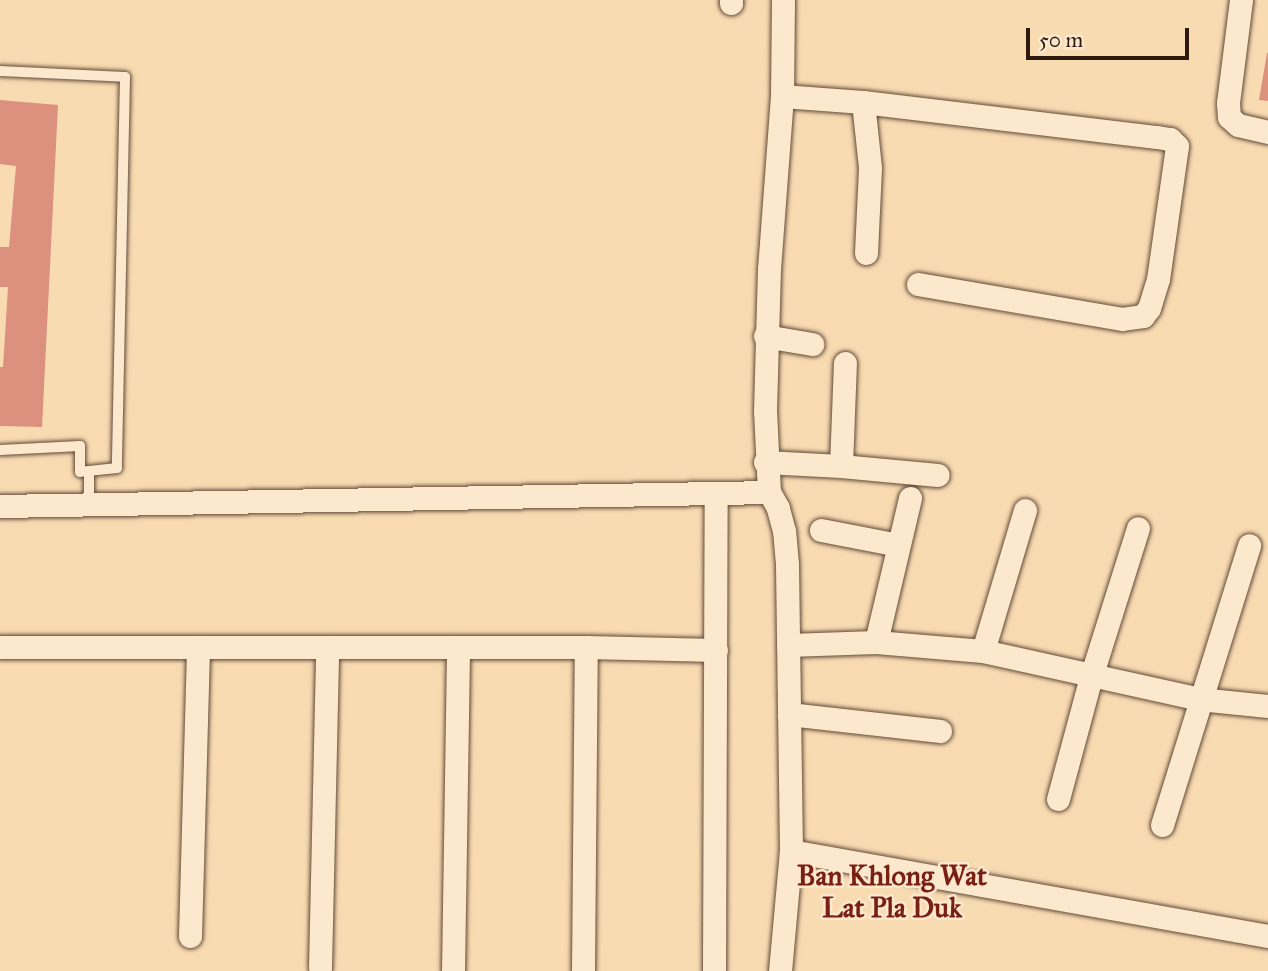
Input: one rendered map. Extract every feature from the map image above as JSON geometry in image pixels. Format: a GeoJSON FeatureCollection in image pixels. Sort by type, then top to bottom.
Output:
{"type":"FeatureCollection","features":[{"type":"Feature","properties":{"kind":"street"},"geometry":{"type":"LineString","coordinates":[[780,971],[791,851],[788,645],[784,531],[778,508],[769,492],[765,461],[765,336],[782,96],[783,0]]}},
{"type":"Feature","properties":{"kind":"street"},"geometry":{"type":"LineString","coordinates":[[1241,0],[1228,103],[1229,117],[1238,125],[1268,132]]}},
{"type":"Feature","properties":{"kind":"street"},"geometry":{"type":"LineString","coordinates":[[782,96],[863,102],[1157,137],[1170,139],[1177,146],[1158,279],[1149,308],[1143,316],[1122,319],[918,285]]}},
{"type":"Feature","properties":{"kind":"street"},"geometry":{"type":"LineString","coordinates":[[863,102],[870,168],[866,253]]}},
{"type":"Feature","properties":{"kind":"street"},"geometry":{"type":"LineString","coordinates":[[765,336],[812,344]]}},
{"type":"Feature","properties":{"kind":"street"},"geometry":{"type":"LineString","coordinates":[[841,466],[845,363]]}},
{"type":"Feature","properties":{"kind":"street"},"geometry":{"type":"LineString","coordinates":[[765,461],[938,475]]}},
{"type":"Feature","properties":{"kind":"street"},"geometry":{"type":"LineString","coordinates":[[0,506],[769,492]]}},
{"type":"Feature","properties":{"kind":"street"},"geometry":{"type":"LineString","coordinates":[[714,971],[716,494]]}},
{"type":"Feature","properties":{"kind":"street"},"geometry":{"type":"LineString","coordinates":[[876,642],[910,498]]}},
{"type":"Feature","properties":{"kind":"street"},"geometry":{"type":"LineString","coordinates":[[984,651],[1025,510]]}},
{"type":"Feature","properties":{"kind":"street"},"geometry":{"type":"LineString","coordinates":[[1058,799],[1091,677],[1138,527]]}},
{"type":"Feature","properties":{"kind":"street"},"geometry":{"type":"LineString","coordinates":[[821,530],[899,545]]}},
{"type":"Feature","properties":{"kind":"street"},"geometry":{"type":"LineString","coordinates":[[1162,825],[1249,545]]}},
{"type":"Feature","properties":{"kind":"street"},"geometry":{"type":"LineString","coordinates":[[788,645],[876,642],[984,651],[1199,699],[1268,706]]}},
{"type":"Feature","properties":{"kind":"street"},"geometry":{"type":"LineString","coordinates":[[0,647],[586,647],[716,650]]}},
{"type":"Feature","properties":{"kind":"street"},"geometry":{"type":"LineString","coordinates":[[583,971],[586,647]]}},
{"type":"Feature","properties":{"kind":"street"},"geometry":{"type":"LineString","coordinates":[[190,936],[198,648]]}},
{"type":"Feature","properties":{"kind":"street"},"geometry":{"type":"LineString","coordinates":[[320,967],[327,648]]}},
{"type":"Feature","properties":{"kind":"street"},"geometry":{"type":"LineString","coordinates":[[453,971],[457,648]]}},
{"type":"Feature","properties":{"kind":"street"},"geometry":{"type":"LineString","coordinates":[[789,714],[940,731]]}},
{"type":"Feature","properties":{"kind":"street"},"geometry":{"type":"LineString","coordinates":[[791,851],[1268,936]]}},
{"type":"Feature","properties":{"kind":"lane"},"geometry":{"type":"LineString","coordinates":[[0,71],[125,77],[117,468],[80,472],[80,446],[0,450]]}},
{"type":"Feature","properties":{"kind":"lane"},"geometry":{"type":"LineString","coordinates":[[89,471],[89,503]]}},
{"type":"Feature","properties":{"kind":"building"},"geometry":{"type":"Polygon","coordinates":[[[1268,53],[1268,101],[1259,100],[1268,53]]]}},
{"type":"Feature","properties":{"kind":"building"},"geometry":{"type":"Polygon","coordinates":[[[0,100],[58,105],[42,427],[0,426],[0,367],[3,367],[8,287],[0,287],[0,247],[9,247],[16,166],[0,164],[0,100]]]}},
{"type":"Feature","properties":{"kind":"district","name":"Ban Khlong Wat Lat Pla Duk"},"geometry":{"type":"Point","coordinates":[892,892]}}]}
